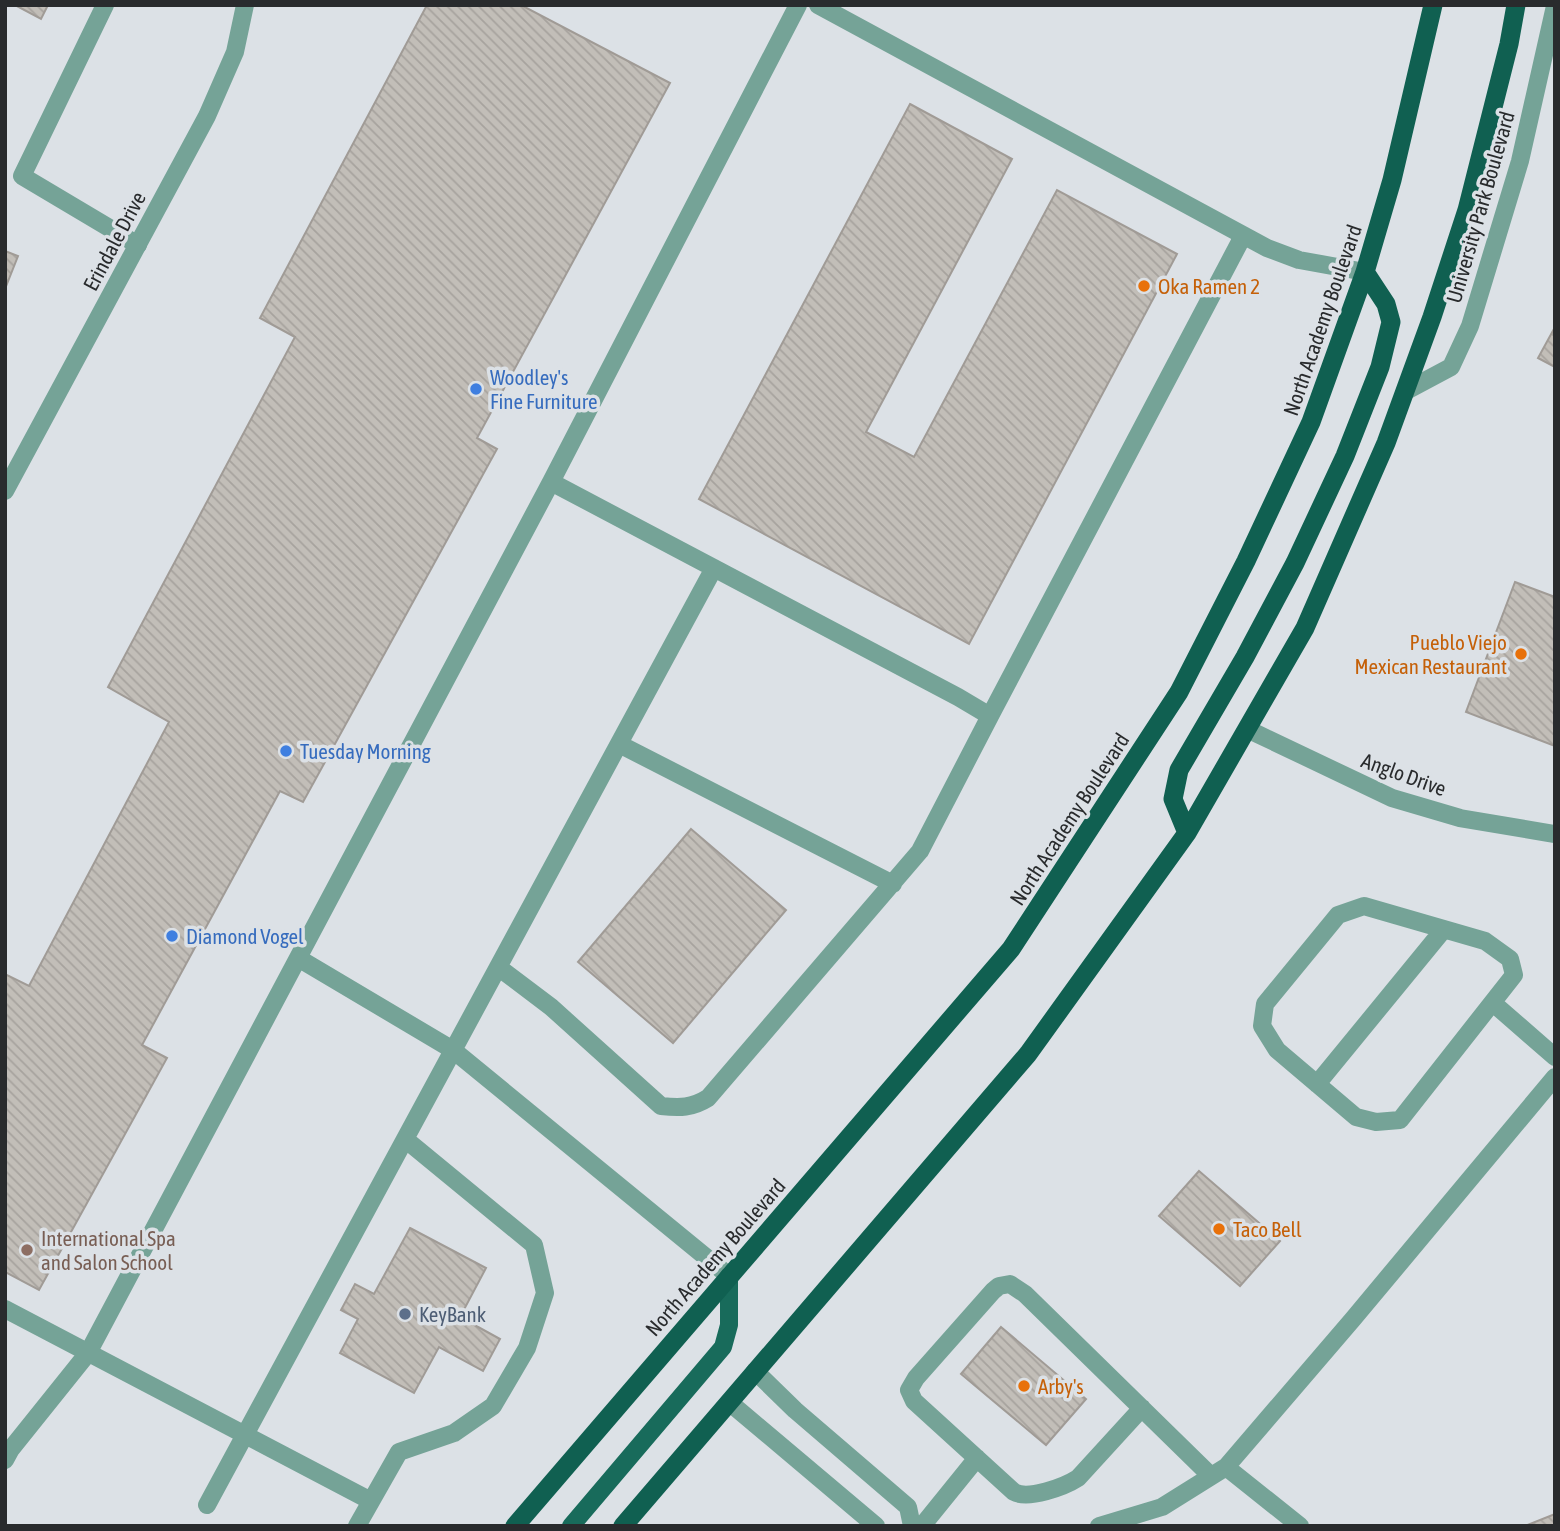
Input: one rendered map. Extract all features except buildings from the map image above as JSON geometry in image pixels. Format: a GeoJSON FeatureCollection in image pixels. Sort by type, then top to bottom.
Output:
{"type":"FeatureCollection","features":[{"type":"Feature","properties":{"kind":"highway","name":"North Academy Boulevard"},"geometry":{"type":"LineString","coordinates":[[515,1526],[1011,949],[1179,692],[1246,561],[1311,422],[1365,272],[1392,180],[1433,5]]}},
{"type":"Feature","properties":{"kind":"highway"},"geometry":{"type":"LineString","coordinates":[[622,1526],[1028,1054],[1187,834],[1305,628],[1386,443],[1467,210],[1509,44],[1516,5]]}},
{"type":"Feature","properties":{"kind":"highway"},"geometry":{"type":"LineString","coordinates":[[1187,834],[1173,799],[1179,770],[1245,657],[1295,563],[1345,456],[1380,367],[1391,323],[1386,304],[1365,272]]}},
{"type":"Feature","properties":{"kind":"main road"},"geometry":{"type":"LineString","coordinates":[[571,1526],[723,1347],[729,1325],[729,1276]]}},
{"type":"Feature","properties":{"kind":"street"},"geometry":{"type":"LineString","coordinates":[[105,5],[22,176],[138,245]]}},
{"type":"Feature","properties":{"kind":"street","name":"Erindale Drive"},"geometry":{"type":"LineString","coordinates":[[5,491],[207,116],[235,52],[245,5]]}},
{"type":"Feature","properties":{"kind":"street"},"geometry":{"type":"LineString","coordinates":[[5,1460],[11,1448],[88,1353],[551,482],[798,5]]}},
{"type":"Feature","properties":{"kind":"street"},"geometry":{"type":"LineString","coordinates":[[818,5],[1267,248],[1299,260],[1365,272]]}},
{"type":"Feature","properties":{"kind":"street","name":"University Park Boulevard"},"geometry":{"type":"LineString","coordinates":[[1406,391],[1451,367],[1470,326],[1520,161],[1555,6]]}},
{"type":"Feature","properties":{"kind":"street"},"geometry":{"type":"LineString","coordinates":[[498,967],[551,1007],[661,1106],[682,1108],[697,1105],[708,1098],[920,851],[1243,236]]}},
{"type":"Feature","properties":{"kind":"street"},"geometry":{"type":"LineString","coordinates":[[551,482],[990,716]]}},
{"type":"Feature","properties":{"kind":"street"},"geometry":{"type":"LineString","coordinates":[[207,1505],[714,568]]}},
{"type":"Feature","properties":{"kind":"street","name":"Anglo Drive"},"geometry":{"type":"LineString","coordinates":[[1247,729],[1392,798],[1460,818],[1555,834]]}},
{"type":"Feature","properties":{"kind":"street"},"geometry":{"type":"LineString","coordinates":[[619,744],[892,884]]}},
{"type":"Feature","properties":{"kind":"street"},"geometry":{"type":"LineString","coordinates":[[1364,906],[1485,941],[1510,959],[1514,975],[1493,1003],[1399,1120],[1376,1122],[1356,1117],[1277,1050],[1262,1026],[1265,1004],[1338,915],[1364,906]]}},
{"type":"Feature","properties":{"kind":"street"},"geometry":{"type":"LineString","coordinates":[[1317,1084],[1444,929]]}},
{"type":"Feature","properties":{"kind":"street"},"geometry":{"type":"LineString","coordinates":[[298,958],[453,1050],[729,1276]]}},
{"type":"Feature","properties":{"kind":"street"},"geometry":{"type":"LineString","coordinates":[[1493,1003],[1555,1057]]}},
{"type":"Feature","properties":{"kind":"street"},"geometry":{"type":"LineString","coordinates":[[1099,1526],[1162,1507],[1218,1472],[1353,1319],[1555,1077]]}},
{"type":"Feature","properties":{"kind":"street"},"geometry":{"type":"LineString","coordinates":[[357,1526],[398,1452],[454,1433],[493,1405],[527,1348],[545,1293],[534,1245],[405,1139]]}},
{"type":"Feature","properties":{"kind":"street"},"geometry":{"type":"LineString","coordinates":[[1142,1408],[1077,1478],[1027,1495],[1016,1494],[914,1401],[909,1390],[916,1378],[999,1286],[1010,1284],[1024,1294],[1142,1408],[1218,1472],[1300,1526]]}},
{"type":"Feature","properties":{"kind":"street"},"geometry":{"type":"LineString","coordinates":[[5,1310],[371,1501]]}},
{"type":"Feature","properties":{"kind":"street"},"geometry":{"type":"LineString","coordinates":[[755,1371],[795,1410],[908,1507],[912,1526]]}},
{"type":"Feature","properties":{"kind":"street"},"geometry":{"type":"LineString","coordinates":[[729,1402],[876,1526]]}},
{"type":"Feature","properties":{"kind":"street"},"geometry":{"type":"LineString","coordinates":[[922,1526],[977,1458]]}},
{"type":"Feature","properties":{"kind":"place","name":"Oka Ramen 2"},"geometry":{"type":"Point","coordinates":[1144,286]}},
{"type":"Feature","properties":{"kind":"place","name":"Woodley's Fine Furniture"},"geometry":{"type":"Point","coordinates":[476,389]}},
{"type":"Feature","properties":{"kind":"place","name":"Pueblo Viejo Mexican Restaurant"},"geometry":{"type":"Point","coordinates":[1521,654]}},
{"type":"Feature","properties":{"kind":"place","name":"Tuesday Morning"},"geometry":{"type":"Point","coordinates":[286,751]}},
{"type":"Feature","properties":{"kind":"place","name":"Diamond Vogel"},"geometry":{"type":"Point","coordinates":[172,936]}},
{"type":"Feature","properties":{"kind":"place","name":"Taco Bell"},"geometry":{"type":"Point","coordinates":[1219,1229]}},
{"type":"Feature","properties":{"kind":"place","name":"International Spa and Salon School"},"geometry":{"type":"Point","coordinates":[27,1250]}},
{"type":"Feature","properties":{"kind":"place","name":"KeyBank"},"geometry":{"type":"Point","coordinates":[405,1314]}},
{"type":"Feature","properties":{"kind":"place","name":"Arby's"},"geometry":{"type":"Point","coordinates":[1024,1386]}}]}
